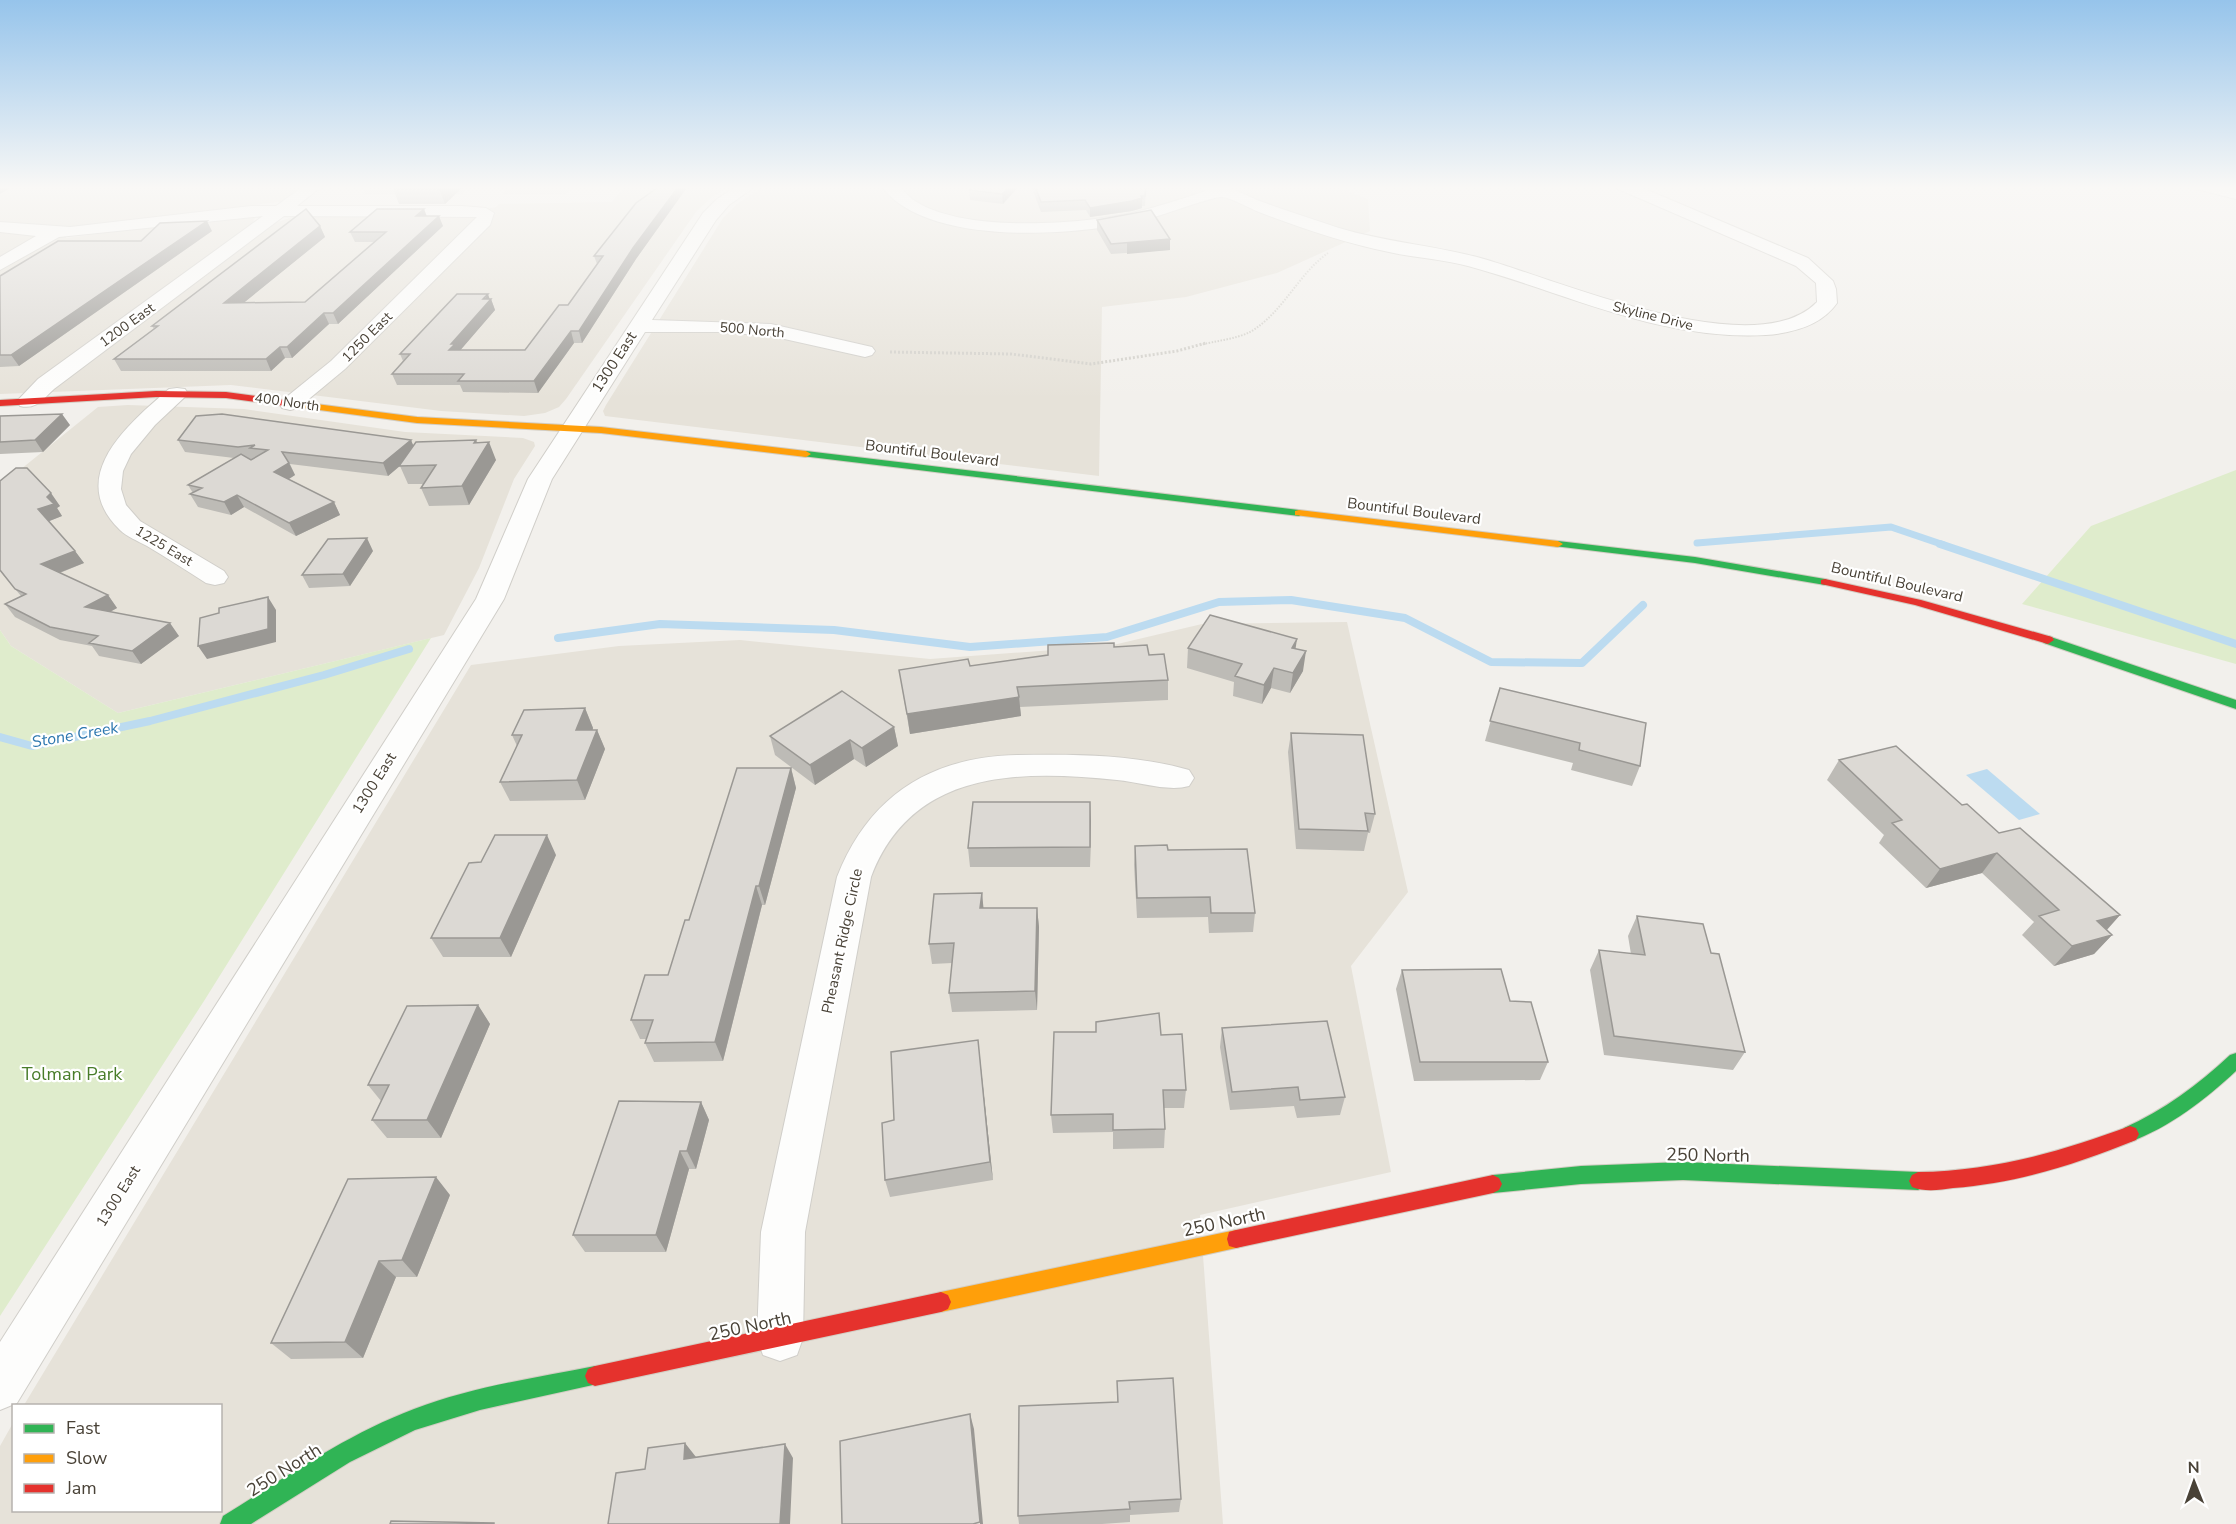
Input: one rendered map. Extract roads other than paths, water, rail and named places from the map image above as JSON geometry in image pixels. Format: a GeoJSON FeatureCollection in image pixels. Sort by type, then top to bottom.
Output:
{"type":"FeatureCollection","features":[{"type":"Feature","properties":{"kind":"main road","name":"400 North"},"geometry":{"type":"LineString","coordinates":[[0,403],[177,394],[242,396],[443,423],[572,427]]}},
{"type":"Feature","properties":{"kind":"main road","name":"Bountiful Boulevard"},"geometry":{"type":"LineString","coordinates":[[572,427],[1758,570],[1866,590],[1989,621],[2236,705]]}},
{"type":"Feature","properties":{"kind":"main road","name":"250 North"},"geometry":{"type":"LineString","coordinates":[[231,1524],[320,1468],[367,1442],[414,1420],[502,1395],[780,1338],[1480,1186],[1543,1178],[1683,1171],[1930,1181],[1976,1177],[2036,1164],[2119,1140],[2163,1118],[2198,1096],[2226,1072],[2236,1060]]}},
{"type":"Feature","properties":{"kind":"street"},"geometry":{"type":"LineString","coordinates":[[0,265],[13,257]]}},
{"type":"Feature","properties":{"kind":"street","name":"1200 East"},"geometry":{"type":"LineString","coordinates":[[28,401],[46,384],[219,257]]}},
{"type":"Feature","properties":{"kind":"street","name":"1250 East"},"geometry":{"type":"LineString","coordinates":[[290,403],[317,384],[347,358],[448,257]]}},
{"type":"Feature","properties":{"kind":"street","name":"1300 East"},"geometry":{"type":"LineString","coordinates":[[0,1386],[490,599],[503,573],[523,516],[540,479],[684,257]]}},
{"type":"Feature","properties":{"kind":"street","name":"Skyline Drive"},"geometry":{"type":"LineString","coordinates":[[1449,257],[1470,261],[1638,315],[1701,328],[1743,330],[1779,327],[1815,315],[1827,303],[1827,289],[1824,282],[1802,262],[1791,257]]}},
{"type":"Feature","properties":{"kind":"street","name":"500 North"},"geometry":{"type":"LineString","coordinates":[[638,326],[770,330],[825,340],[865,351]]}},
{"type":"Feature","properties":{"kind":"street","name":"1225 East"},"geometry":{"type":"LineString","coordinates":[[177,394],[145,422],[115,461],[109,486],[111,499],[129,524],[215,577]]}},
{"type":"Feature","properties":{"kind":"street","name":"Pheasant Ridge Circle"},"geometry":{"type":"LineString","coordinates":[[780,1338],[783,1232],[854,877],[859,861],[875,832],[899,807],[928,788],[979,770],[1016,766],[1086,766],[1137,770],[1178,778]]}},
{"type":"Feature","properties":{"kind":"water"},"geometry":{"type":"Polygon","coordinates":[[[1987,769],[2040,814],[2019,820],[1966,775],[1987,769]]]}},
{"type":"Feature","properties":{"kind":"waterway"},"geometry":{"type":"LineString","coordinates":[[1697,543],[1891,527],[1944,545]]}},
{"type":"Feature","properties":{"kind":"waterway"},"geometry":{"type":"LineString","coordinates":[[1940,544],[2236,644]]}},
{"type":"Feature","properties":{"kind":"waterway"},"geometry":{"type":"LineString","coordinates":[[558,638],[660,624],[834,630],[970,647],[1107,637],[1219,602],[1291,600],[1405,618],[1491,662],[1582,663],[1643,605]]}},
{"type":"Feature","properties":{"kind":"waterway","name":"Stone Creek"},"geometry":{"type":"LineString","coordinates":[[0,737],[32,746],[150,721],[324,675],[409,649]]}},
{"type":"Feature","properties":{"kind":"park label","name":"Tolman Park"},"geometry":{"type":"Point","coordinates":[72,1074]}}]}
